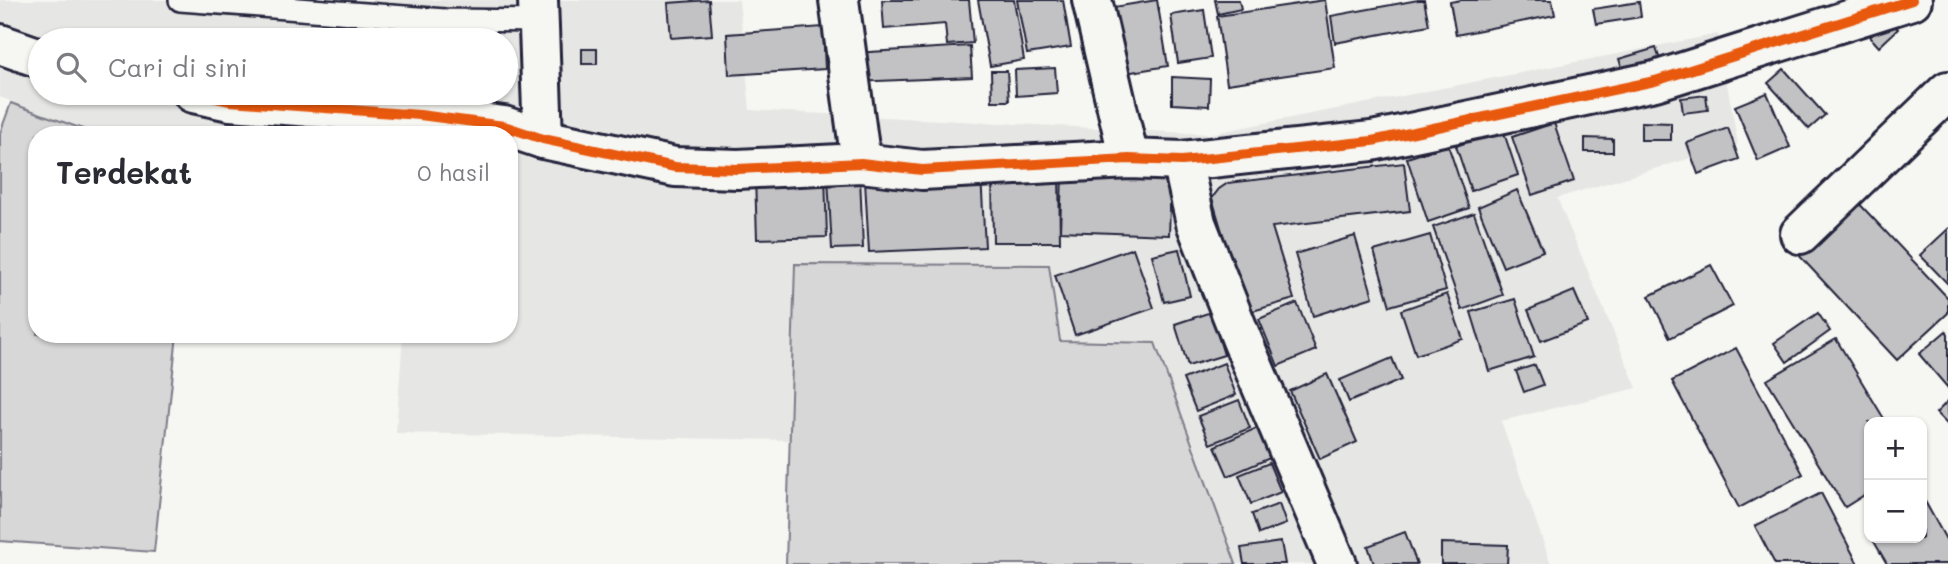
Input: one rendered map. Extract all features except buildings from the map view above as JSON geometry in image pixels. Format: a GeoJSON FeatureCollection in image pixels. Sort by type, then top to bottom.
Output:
{"type":"FeatureCollection","features":[{"type":"Feature","properties":{"kind":"street"},"geometry":{"type":"LineString","coordinates":[[839,0],[862,163]]}},
{"type":"Feature","properties":{"kind":"street"},"geometry":{"type":"LineString","coordinates":[[1092,0],[1129,159]]}},
{"type":"Feature","properties":{"kind":"street"},"geometry":{"type":"LineString","coordinates":[[518,131],[676,167],[738,169],[862,163],[922,170],[1129,159],[1182,161],[1372,141],[1655,81],[1912,0]]}},
{"type":"Feature","properties":{"kind":"street"},"geometry":{"type":"LineString","coordinates":[[539,10],[543,139]]}},
{"type":"Feature","properties":{"kind":"street"},"geometry":{"type":"LineString","coordinates":[[0,44],[28,54]]}},
{"type":"Feature","properties":{"kind":"street"},"geometry":{"type":"LineString","coordinates":[[1800,234],[1948,91]]}},
{"type":"Feature","properties":{"kind":"street"},"geometry":{"type":"LineString","coordinates":[[280,105],[457,119],[498,126]]}},
{"type":"Feature","properties":{"kind":"street"},"geometry":{"type":"LineString","coordinates":[[1182,161],[1196,223],[1242,340],[1337,564]]}},
{"type":"Feature","properties":{"kind":"lane"},"geometry":{"type":"LineString","coordinates":[[180,0],[445,20],[539,10]]}},
{"type":"Feature","properties":{"kind":"shaded area"},"geometry":{"type":"Polygon","coordinates":[[[0,0],[739,0],[750,110],[1209,134],[1718,34],[1738,144],[1557,198],[1637,388],[1501,421],[1551,564],[1236,564],[1155,343],[1060,341],[796,264],[790,440],[396,433],[402,343],[518,343],[518,126],[76,126],[0,97],[0,0]]]}},
{"type":"Feature","properties":{"kind":"shaded area"},"geometry":{"type":"Polygon","coordinates":[[[11,103],[74,126],[28,126],[28,343],[176,343],[154,552],[0,541],[0,133],[11,103]]]}},
{"type":"Feature","properties":{"kind":"shaded area"},"geometry":{"type":"Polygon","coordinates":[[[795,264],[1049,265],[1060,341],[1155,343],[1236,564],[786,564],[795,264]]]}},
{"type":"Feature","properties":{"kind":"cycle path"},"geometry":{"type":"LineString","coordinates":[[518,131],[543,139],[675,167],[738,169],[861,163],[922,170],[1129,159],[1182,161],[1372,141],[1655,81],[1912,0]]}},
{"type":"Feature","properties":{"kind":"cycle path"},"geometry":{"type":"LineString","coordinates":[[284,105],[420,115],[504,126]]}}]}
